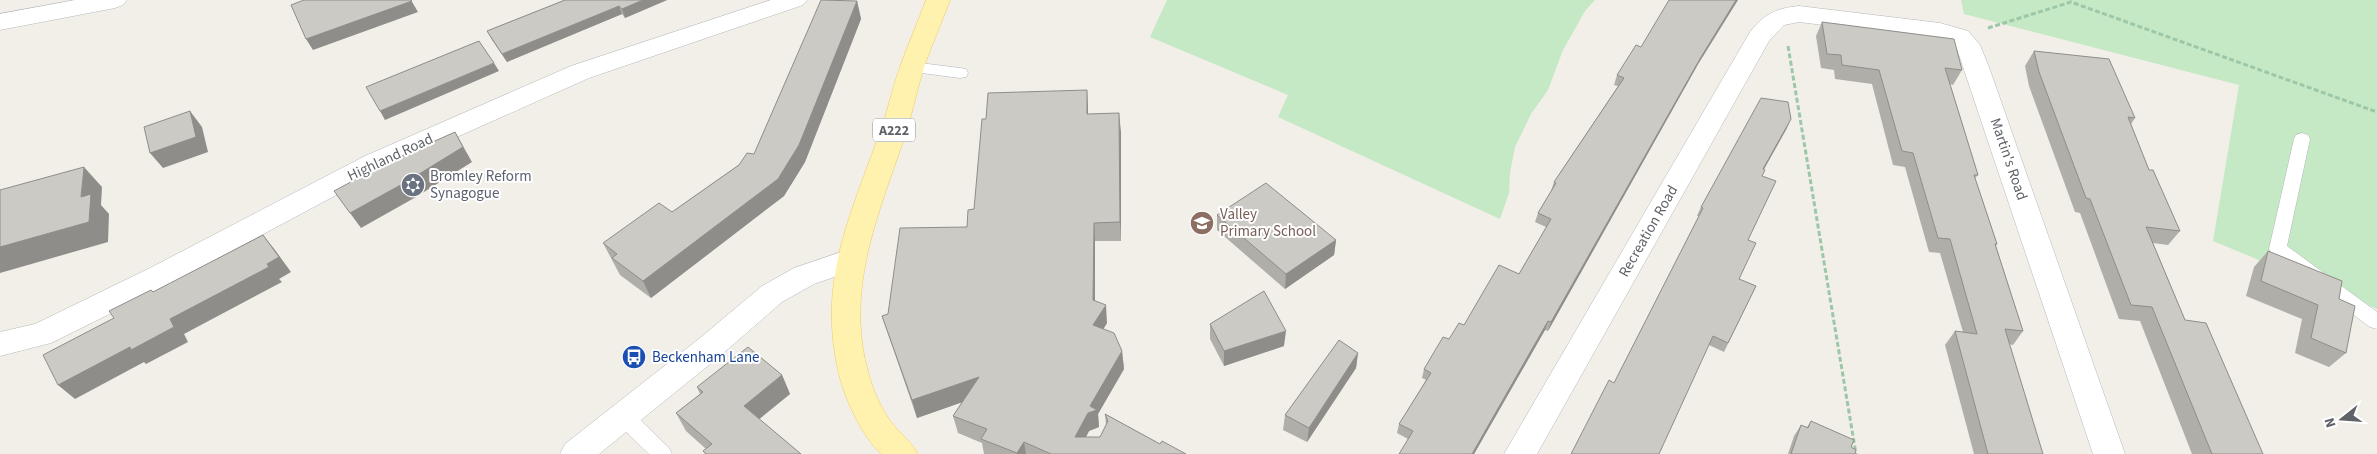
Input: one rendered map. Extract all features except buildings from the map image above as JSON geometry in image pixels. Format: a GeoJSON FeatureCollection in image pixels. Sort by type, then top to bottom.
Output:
{"type":"FeatureCollection","features":[{"type":"Feature","properties":{"kind":"main road","name":"A222"},"geometry":{"type":"LineString","coordinates":[[902,454],[894,448],[874,424],[859,393],[850,353],[846,317],[847,280],[850,260],[912,67],[938,0]]}},
{"type":"Feature","properties":{"kind":"street"},"geometry":{"type":"LineString","coordinates":[[0,22],[115,0]]}},
{"type":"Feature","properties":{"kind":"street","name":"Highland Road"},"geometry":{"type":"LineString","coordinates":[[0,344],[41,335],[160,276],[374,163],[580,72],[794,0]]}},
{"type":"Feature","properties":{"kind":"street"},"geometry":{"type":"LineString","coordinates":[[1783,14],[1816,14],[1925,27],[1959,38]]}},
{"type":"Feature","properties":{"kind":"street","name":"Recreation Road"},"geometry":{"type":"LineString","coordinates":[[1520,454],[1759,38],[1769,24],[1783,14]]}},
{"type":"Feature","properties":{"kind":"street","name":"Martin's Road"},"geometry":{"type":"LineString","coordinates":[[1959,38],[1968,45],[1978,70],[2109,454]]}},
{"type":"Feature","properties":{"kind":"street"},"geometry":{"type":"LineString","coordinates":[[576,454],[783,287],[827,266],[850,260]]}},
{"type":"Feature","properties":{"kind":"lane"},"geometry":{"type":"LineString","coordinates":[[912,67],[960,73]]}},
{"type":"Feature","properties":{"kind":"lane"},"geometry":{"type":"LineString","coordinates":[[2302,139],[2278,249],[2377,322]]}},
{"type":"Feature","properties":{"kind":"lane"},"geometry":{"type":"LineString","coordinates":[[623,416],[662,454]]}},
{"type":"Feature","properties":{"kind":"path"},"geometry":{"type":"LineString","coordinates":[[2067,0],[2377,112]]}},
{"type":"Feature","properties":{"kind":"path"},"geometry":{"type":"LineString","coordinates":[[1959,38],[2071,2]]}},
{"type":"Feature","properties":{"kind":"path"},"geometry":{"type":"LineString","coordinates":[[1783,14],[1856,454]]}},
{"type":"Feature","properties":{"kind":"green space"},"geometry":{"type":"Polygon","coordinates":[[[1167,0],[1595,0],[1585,11],[1563,50],[1548,90],[1531,114],[1515,147],[1510,173],[1509,193],[1500,219],[1278,117],[1288,95],[1150,37],[1167,0]]]}},
{"type":"Feature","properties":{"kind":"green space"},"geometry":{"type":"Polygon","coordinates":[[[1961,0],[2377,0],[2377,309],[2213,241],[2239,85],[1964,14],[1961,0]]]}},
{"type":"Feature","properties":{"kind":"place","name":"Bromley Reform Synagogue"},"geometry":{"type":"Point","coordinates":[413,185]}},
{"type":"Feature","properties":{"kind":"place","name":"Valley Primary School"},"geometry":{"type":"Point","coordinates":[1202,223]}},
{"type":"Feature","properties":{"kind":"place","name":"Beckenham Lane"},"geometry":{"type":"Point","coordinates":[634,357]}}]}
